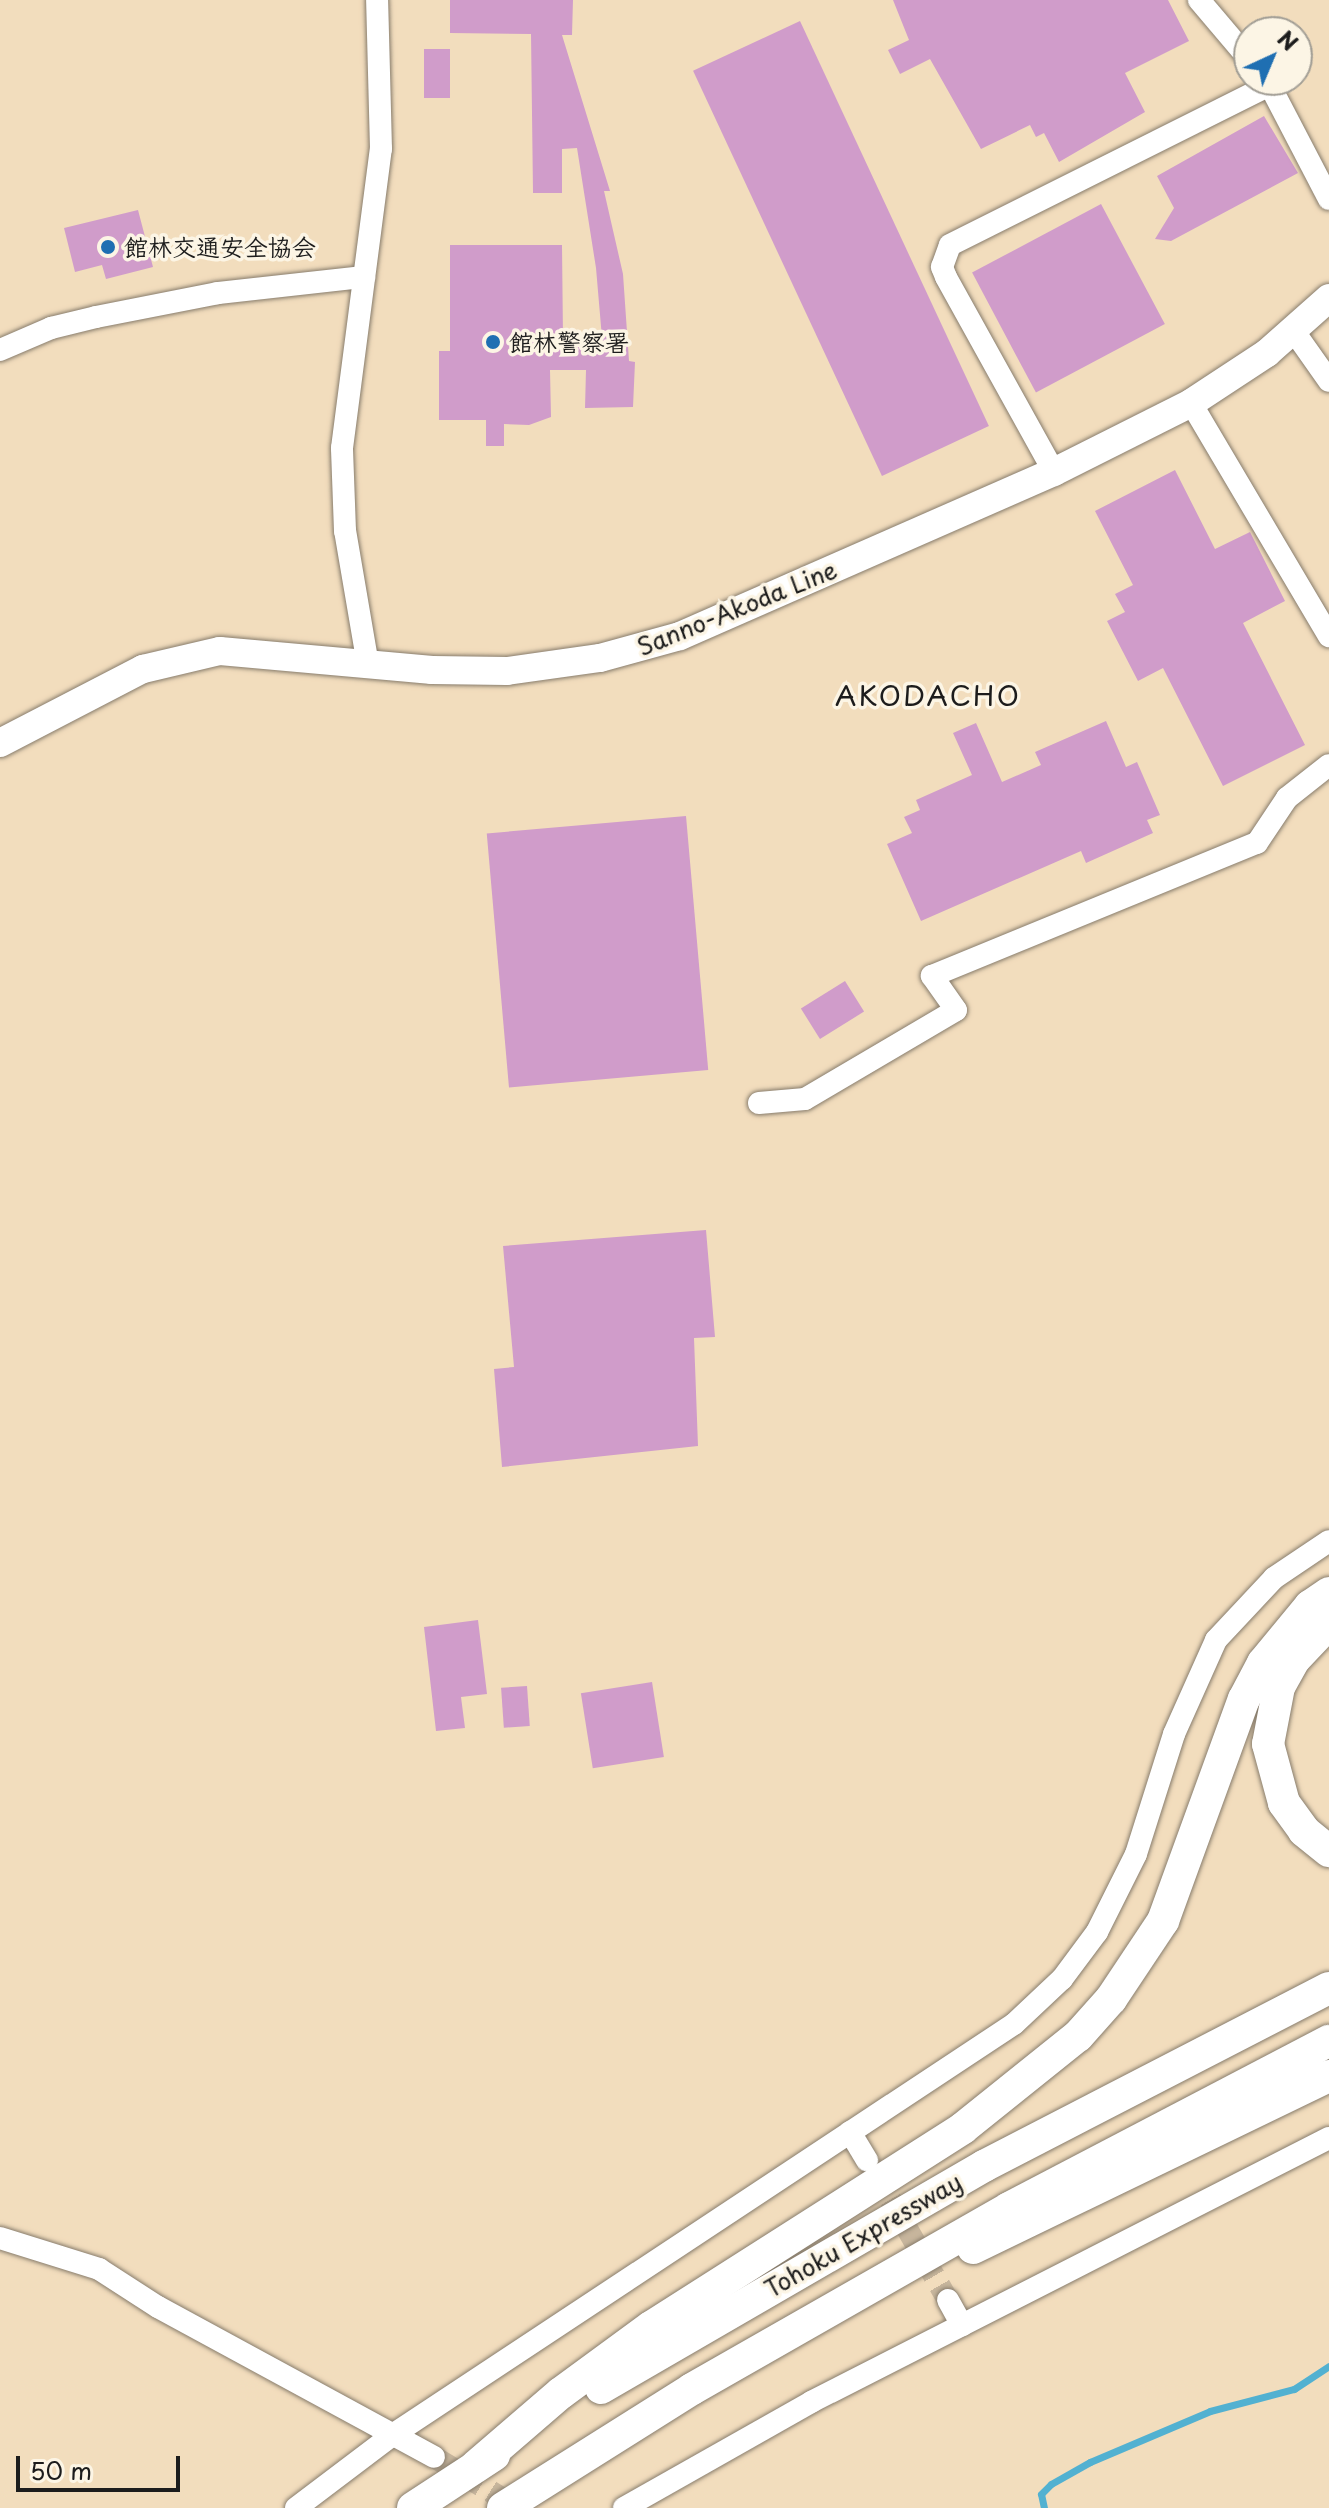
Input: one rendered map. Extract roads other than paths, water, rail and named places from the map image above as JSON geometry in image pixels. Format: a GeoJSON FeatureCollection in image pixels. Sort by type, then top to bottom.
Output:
{"type":"FeatureCollection","features":[{"type":"Feature","properties":{"kind":"highway"},"geometry":{"type":"LineString","coordinates":[[476,2466],[561,2393],[651,2327],[963,2128],[1078,2036],[1111,1999],[1163,1921],[1239,1711],[1263,1663],[1310,1606],[1329,1593]]}},
{"type":"Feature","properties":{"kind":"highway"},"geometry":{"type":"LineString","coordinates":[[1329,1623],[1294,1660],[1279,1687],[1268,1744],[1284,1803],[1304,1831],[1329,1851]]}},
{"type":"Feature","properties":{"kind":"highway","name":"Tohoku Expressway"},"geometry":{"type":"LineString","coordinates":[[413,2508],[476,2466],[851,2241],[1148,2078],[1329,1988]]}},
{"type":"Feature","properties":{"kind":"highway","name":"Tohoku Expressway"},"geometry":{"type":"LineString","coordinates":[[503,2508],[848,2299],[1009,2208],[1329,2041]]}},
{"type":"Feature","properties":{"kind":"highway"},"geometry":{"type":"LineString","coordinates":[[848,2299],[1022,2228],[1329,2076]]}},
{"type":"Feature","properties":{"kind":"main road","name":"Sanno-Akoda Line"},"geometry":{"type":"LineString","coordinates":[[0,743],[143,669],[183,657],[253,652],[368,665],[507,671],[640,649],[740,612],[1054,472],[1191,403],[1293,330],[1329,298]]}},
{"type":"Feature","properties":{"kind":"street"},"geometry":{"type":"LineString","coordinates":[[368,665],[342,492],[342,448],[381,149],[377,0]]}},
{"type":"Feature","properties":{"kind":"street"},"geometry":{"type":"LineString","coordinates":[[1199,0],[1233,40]]}},
{"type":"Feature","properties":{"kind":"street"},"geometry":{"type":"LineString","coordinates":[[1054,472],[946,277],[942,267],[950,245],[1242,96]]}},
{"type":"Feature","properties":{"kind":"street"},"geometry":{"type":"LineString","coordinates":[[1276,96],[1329,199]]}},
{"type":"Feature","properties":{"kind":"street"},"geometry":{"type":"LineString","coordinates":[[0,350],[51,328],[157,305],[364,277]]}},
{"type":"Feature","properties":{"kind":"street"},"geometry":{"type":"LineString","coordinates":[[1293,330],[1329,381]]}},
{"type":"Feature","properties":{"kind":"street"},"geometry":{"type":"LineString","coordinates":[[1191,403],[1329,636]]}},
{"type":"Feature","properties":{"kind":"street"},"geometry":{"type":"LineString","coordinates":[[759,1103],[805,1099],[956,1010],[932,976],[1257,843],[1287,798],[1329,765]]}},
{"type":"Feature","properties":{"kind":"street"},"geometry":{"type":"LineString","coordinates":[[296,2508],[394,2434],[1014,2024],[1062,1979],[1097,1932],[1136,1854],[1174,1734],[1216,1640],[1274,1578],[1329,1541]]}},
{"type":"Feature","properties":{"kind":"street"},"geometry":{"type":"LineString","coordinates":[[850,2132],[867,2160]]}},
{"type":"Feature","properties":{"kind":"street"},"geometry":{"type":"LineString","coordinates":[[624,2508],[695,2463],[1329,2138]]}},
{"type":"Feature","properties":{"kind":"street"},"geometry":{"type":"LineString","coordinates":[[0,2238],[99,2269],[158,2307],[434,2457]]}},
{"type":"Feature","properties":{"kind":"street"},"geometry":{"type":"LineString","coordinates":[[948,2300],[962,2325]]}},
{"type":"Feature","properties":{"kind":"waterway"},"geometry":{"type":"LineString","coordinates":[[1044,2508],[1041,2494],[1051,2484],[1090,2462],[1210,2411],[1294,2389],[1329,2366]]}},
{"type":"Feature","properties":{"kind":"tunnel"},"geometry":{"type":"LineString","coordinates":[[874,2171],[948,2300]]}},
{"type":"Feature","properties":{"kind":"tunnel"},"geometry":{"type":"LineString","coordinates":[[434,2457],[518,2508]]}},
{"type":"Feature","properties":{"kind":"place","name":"館林交通安全協会"},"geometry":{"type":"Point","coordinates":[108,247]}},
{"type":"Feature","properties":{"kind":"place","name":"館林警察署"},"geometry":{"type":"Point","coordinates":[493,342]}},
{"type":"Feature","properties":{"kind":"district","name":"AKODACHO"},"geometry":{"type":"Point","coordinates":[928,695]}}]}
